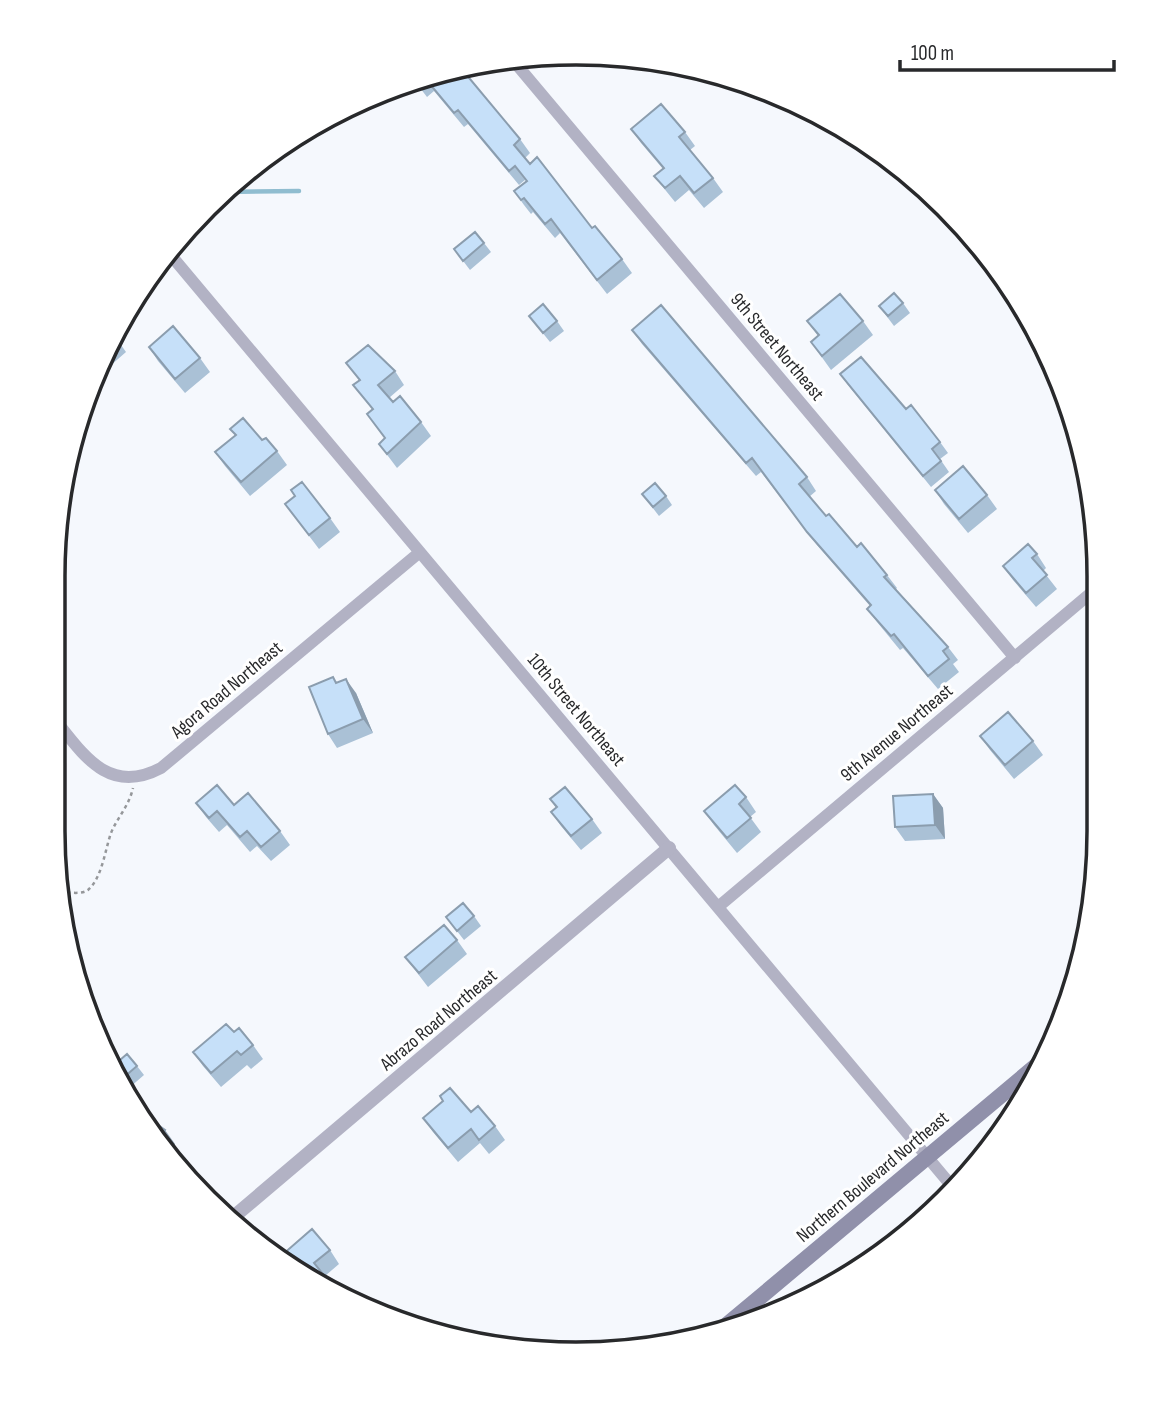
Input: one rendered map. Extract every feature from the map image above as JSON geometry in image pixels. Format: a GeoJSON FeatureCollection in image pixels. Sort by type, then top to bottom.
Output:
{"type":"FeatureCollection","features":[{"type":"Feature","properties":{"kind":"main road","name":"Northern Boulevard Northeast"},"geometry":{"type":"LineString","coordinates":[[738,1316],[1026,1075]]}},
{"type":"Feature","properties":{"kind":"street","name":"9th Street Northeast"},"geometry":{"type":"LineString","coordinates":[[520,68],[1015,658]]}},
{"type":"Feature","properties":{"kind":"street","name":"10th Street Northeast"},"geometry":{"type":"LineString","coordinates":[[175,260],[948,1182]]}},
{"type":"Feature","properties":{"kind":"street","name":"Agora Road Northeast"},"geometry":{"type":"LineString","coordinates":[[135,778],[161,768],[420,552]]}},
{"type":"Feature","properties":{"kind":"street","name":"9th Avenue Northeast"},"geometry":{"type":"LineString","coordinates":[[718,907],[1087,596]]}},
{"type":"Feature","properties":{"kind":"street"},"geometry":{"type":"LineString","coordinates":[[65,731],[96,766],[120,777],[135,778]]}},
{"type":"Feature","properties":{"kind":"street","name":"Abrazo Road Northeast"},"geometry":{"type":"LineString","coordinates":[[237,1214],[669,848]]}},
{"type":"Feature","properties":{"kind":"path"},"geometry":{"type":"LineString","coordinates":[[68,892],[82,892],[90,888],[105,857],[112,831],[128,804],[135,778]]}},
{"type":"Feature","properties":{"kind":"building"},"geometry":{"type":"Polygon","coordinates":[[[468,77],[520,139],[514,145],[530,164],[537,157],[592,228],[595,226],[622,259],[597,280],[551,219],[545,224],[524,198],[521,200],[514,191],[527,181],[515,166],[509,171],[458,110],[454,113],[431,86],[468,77]]]}},
{"type":"Feature","properties":{"kind":"building"},"geometry":{"type":"Polygon","coordinates":[[[661,104],[685,132],[679,137],[713,178],[694,193],[680,176],[665,188],[654,176],[664,168],[631,129],[661,104]]]}},
{"type":"Feature","properties":{"kind":"building"},"geometry":{"type":"Polygon","coordinates":[[[475,232],[484,243],[463,261],[454,249],[475,232]]]}},
{"type":"Feature","properties":{"kind":"building"},"geometry":{"type":"Polygon","coordinates":[[[894,293],[903,303],[888,316],[879,306],[894,293]]]}},
{"type":"Feature","properties":{"kind":"building"},"geometry":{"type":"Polygon","coordinates":[[[840,294],[863,321],[822,356],[811,342],[819,335],[807,321],[840,294]]]}},
{"type":"Feature","properties":{"kind":"building"},"geometry":{"type":"Polygon","coordinates":[[[543,304],[557,321],[543,333],[529,316],[543,304]]]}},
{"type":"Feature","properties":{"kind":"building"},"geometry":{"type":"Polygon","coordinates":[[[661,305],[807,477],[799,484],[857,547],[861,543],[887,575],[884,577],[948,647],[943,651],[949,659],[928,676],[894,634],[891,636],[867,609],[871,605],[807,532],[752,458],[746,463],[632,330],[661,305]]]}},
{"type":"Feature","properties":{"kind":"building"},"geometry":{"type":"Polygon","coordinates":[[[173,326],[200,358],[175,379],[149,347],[173,326]]]}},
{"type":"Feature","properties":{"kind":"building"},"geometry":{"type":"Polygon","coordinates":[[[368,345],[395,371],[378,385],[393,402],[400,396],[421,422],[387,454],[379,444],[385,438],[367,414],[373,409],[353,385],[360,380],[346,363],[368,345]]]}},
{"type":"Feature","properties":{"kind":"building"},"geometry":{"type":"Polygon","coordinates":[[[861,357],[906,409],[911,405],[940,442],[932,449],[941,461],[923,476],[840,374],[861,357]]]}},
{"type":"Feature","properties":{"kind":"building"},"geometry":{"type":"Polygon","coordinates":[[[243,418],[262,440],[266,438],[277,451],[241,482],[215,452],[236,435],[230,429],[243,418]]]}},
{"type":"Feature","properties":{"kind":"building"},"geometry":{"type":"Polygon","coordinates":[[[963,466],[987,495],[959,519],[935,490],[963,466]]]}},
{"type":"Feature","properties":{"kind":"building"},"geometry":{"type":"Polygon","coordinates":[[[302,482],[330,518],[309,535],[285,504],[295,496],[291,490],[302,482]]]}},
{"type":"Feature","properties":{"kind":"building"},"geometry":{"type":"Polygon","coordinates":[[[655,483],[666,496],[653,507],[642,494],[655,483]]]}},
{"type":"Feature","properties":{"kind":"building"},"geometry":{"type":"Polygon","coordinates":[[[1028,544],[1037,554],[1032,558],[1047,575],[1026,593],[1003,566],[1028,544]]]}},
{"type":"Feature","properties":{"kind":"building"},"geometry":{"type":"Polygon","coordinates":[[[333,677],[336,683],[346,679],[363,719],[328,734],[309,687],[333,677]]]}},
{"type":"Feature","properties":{"kind":"building"},"geometry":{"type":"Polygon","coordinates":[[[1008,712],[1033,741],[1005,765],[980,736],[1008,712]]]}},
{"type":"Feature","properties":{"kind":"building"},"geometry":{"type":"Polygon","coordinates":[[[217,785],[234,805],[248,793],[280,831],[261,847],[247,831],[240,837],[217,811],[209,818],[196,803],[217,785]]]}},
{"type":"Feature","properties":{"kind":"building"},"geometry":{"type":"Polygon","coordinates":[[[735,785],[746,797],[739,804],[751,818],[727,838],[704,811],[735,785]]]}},
{"type":"Feature","properties":{"kind":"building"},"geometry":{"type":"Polygon","coordinates":[[[565,787],[592,819],[571,836],[551,812],[557,807],[550,799],[565,787]]]}},
{"type":"Feature","properties":{"kind":"building"},"geometry":{"type":"Polygon","coordinates":[[[933,794],[935,825],[895,827],[893,796],[933,794]]]}},
{"type":"Feature","properties":{"kind":"building"},"geometry":{"type":"Polygon","coordinates":[[[463,903],[474,916],[457,931],[446,917],[463,903]]]}},
{"type":"Feature","properties":{"kind":"building"},"geometry":{"type":"Polygon","coordinates":[[[444,925],[457,940],[419,973],[405,957],[444,925]]]}},
{"type":"Feature","properties":{"kind":"building"},"geometry":{"type":"Polygon","coordinates":[[[226,1024],[234,1032],[239,1028],[253,1045],[241,1055],[237,1051],[211,1073],[193,1052],[226,1024]]]}},
{"type":"Feature","properties":{"kind":"building"},"geometry":{"type":"Polygon","coordinates":[[[127,1054],[137,1066],[127,1075],[119,1061],[127,1054]]]}},
{"type":"Feature","properties":{"kind":"building"},"geometry":{"type":"Polygon","coordinates":[[[450,1088],[471,1112],[478,1106],[495,1126],[479,1140],[471,1129],[448,1148],[423,1118],[443,1101],[440,1096],[450,1088]]]}},
{"type":"Feature","properties":{"kind":"building"},"geometry":{"type":"Polygon","coordinates":[[[312,1229],[330,1250],[314,1263],[325,1277],[320,1274],[286,1252],[312,1229]]]}},
{"type":"Feature","properties":{"kind":"waterway"},"geometry":{"type":"LineString","coordinates":[[239,192],[299,191]]}}]}
